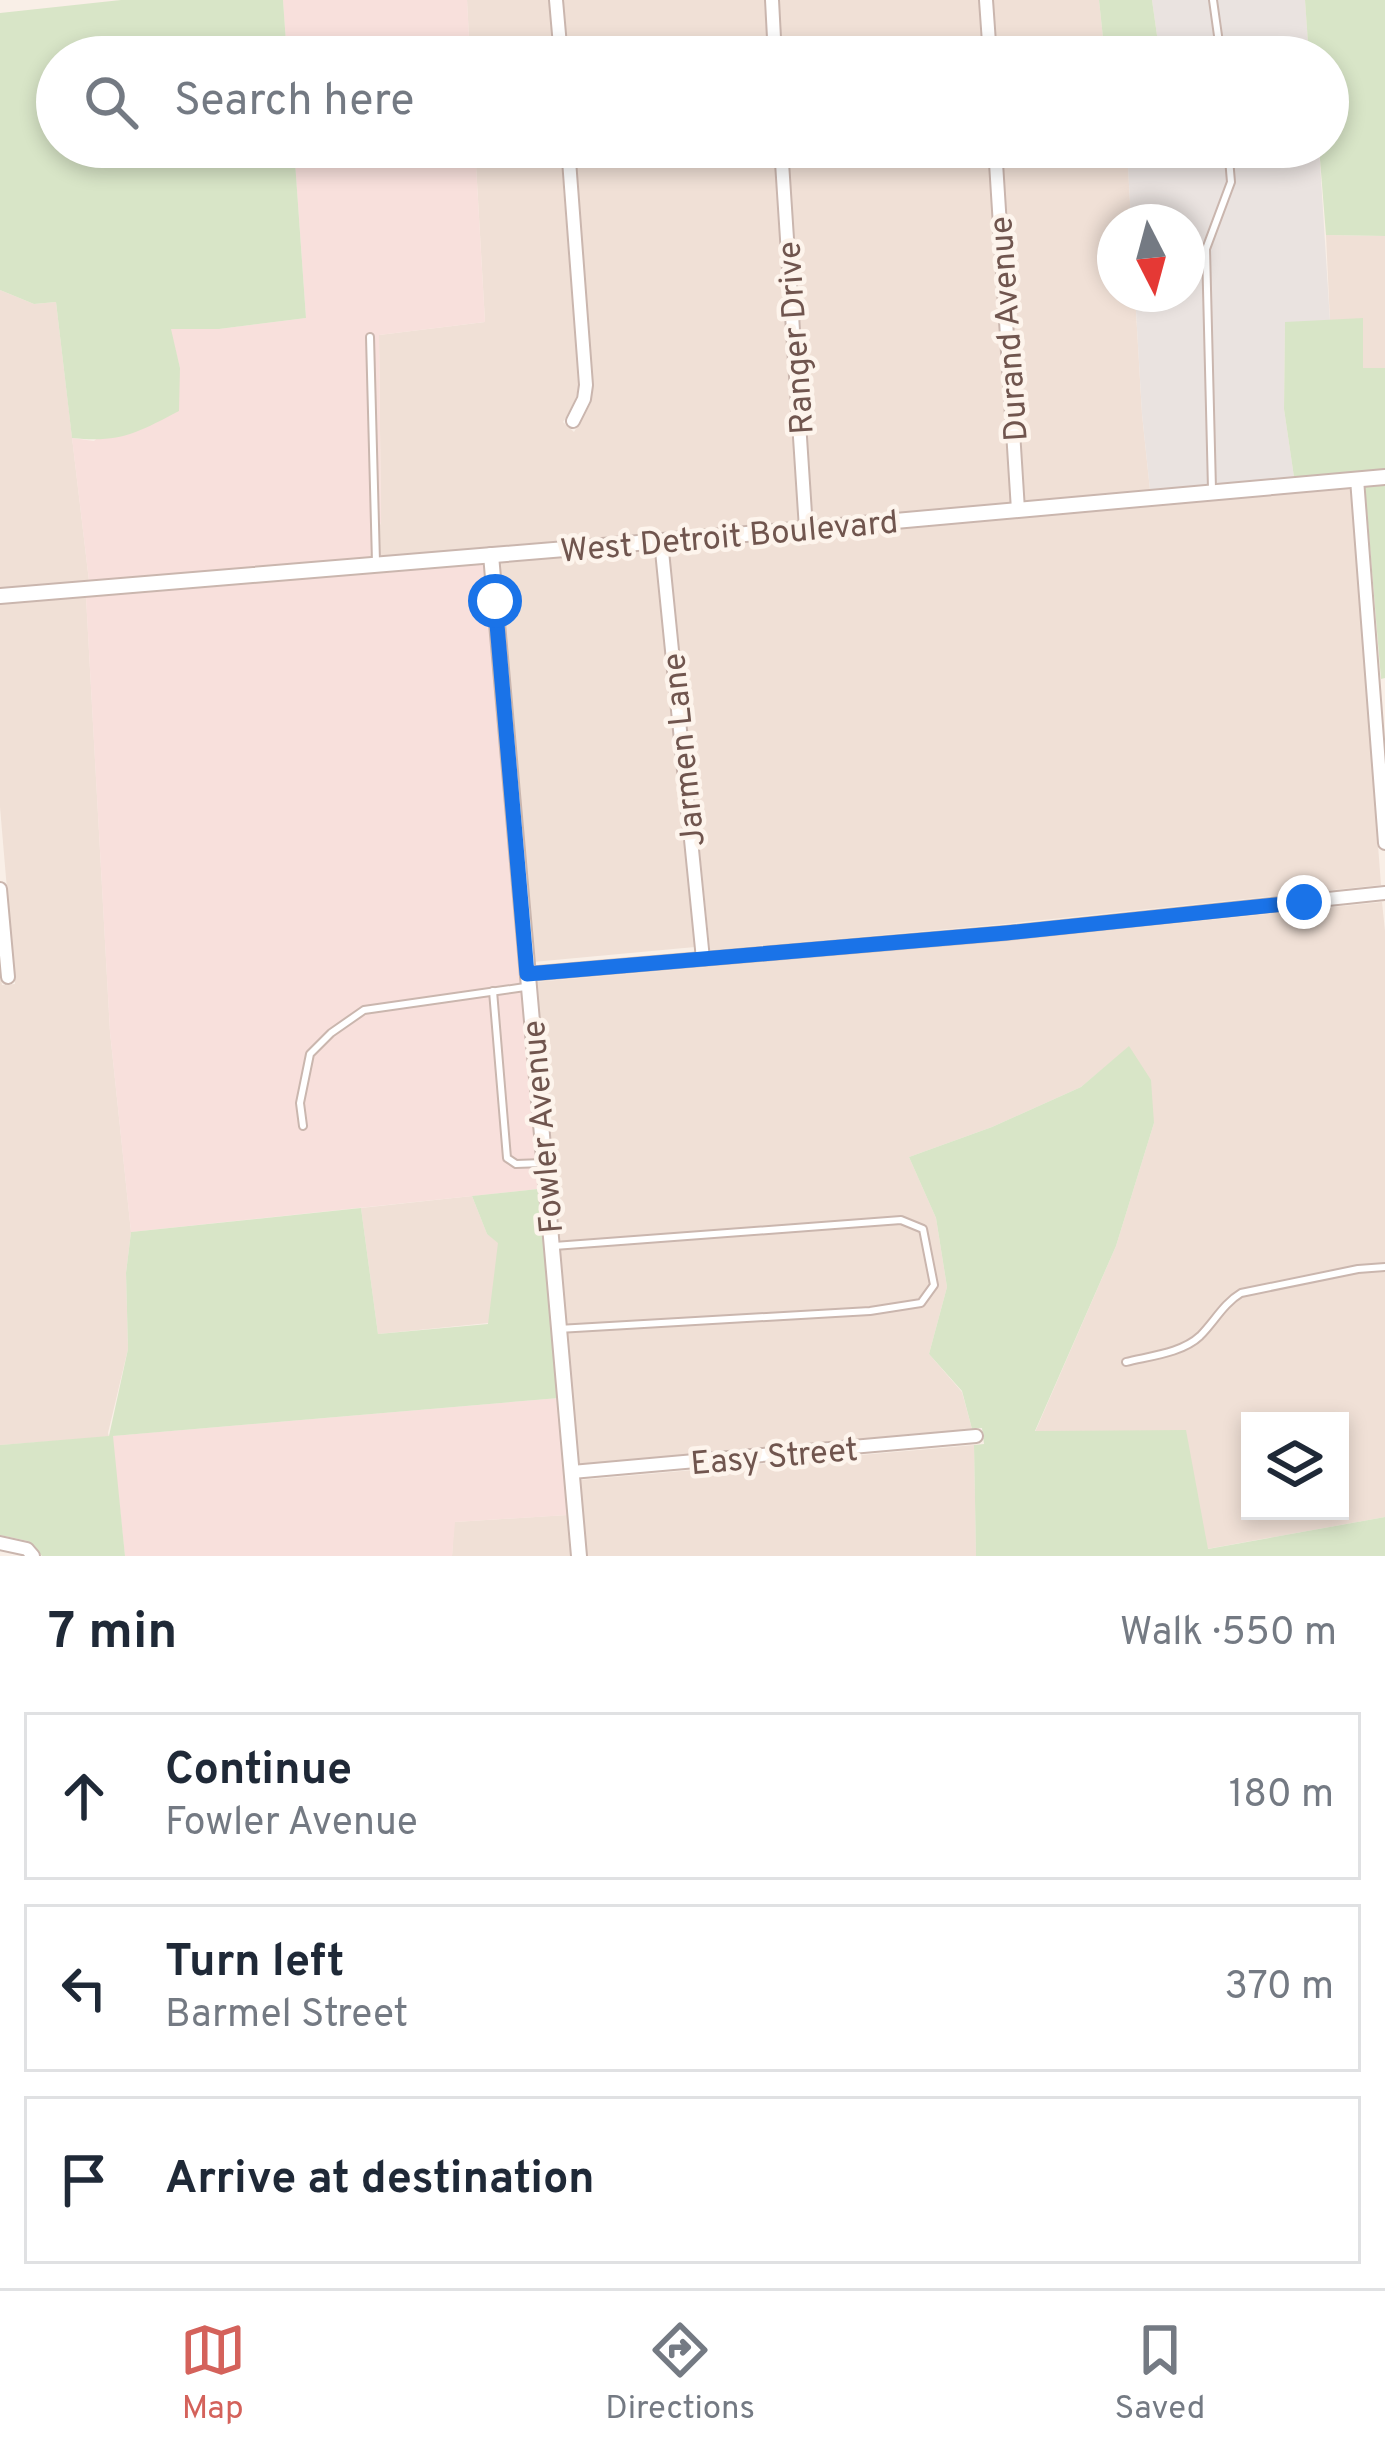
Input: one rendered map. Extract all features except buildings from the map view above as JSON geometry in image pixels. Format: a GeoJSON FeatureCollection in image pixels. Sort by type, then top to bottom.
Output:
{"type":"FeatureCollection","features":[{"type":"Feature","properties":{"kind":"street"},"geometry":{"type":"LineString","coordinates":[[556,0],[559,36]]}},
{"type":"Feature","properties":{"kind":"street"},"geometry":{"type":"LineString","coordinates":[[772,0],[774,36]]}},
{"type":"Feature","properties":{"kind":"street"},"geometry":{"type":"LineString","coordinates":[[986,0],[989,36]]}},
{"type":"Feature","properties":{"kind":"street"},"geometry":{"type":"LineString","coordinates":[[570,168],[586,386],[573,421]]}},
{"type":"Feature","properties":{"kind":"street","name":"Ranger Drive"},"geometry":{"type":"LineString","coordinates":[[782,168],[806,529]]}},
{"type":"Feature","properties":{"kind":"street","name":"Durand Avenue"},"geometry":{"type":"LineString","coordinates":[[996,168],[1018,510]]}},
{"type":"Feature","properties":{"kind":"street","name":"West Detroit Boulevard"},"geometry":{"type":"LineString","coordinates":[[0,596],[1385,477]]}},
{"type":"Feature","properties":{"kind":"street"},"geometry":{"type":"LineString","coordinates":[[1357,479],[1385,843]]}},
{"type":"Feature","properties":{"kind":"street","name":"Jarmen Lane"},"geometry":{"type":"LineString","coordinates":[[661,541],[704,959]]}},
{"type":"Feature","properties":{"kind":"street","name":"Fowler Avenue"},"geometry":{"type":"LineString","coordinates":[[491,555],[579,1556]]}},
{"type":"Feature","properties":{"kind":"street"},"geometry":{"type":"LineString","coordinates":[[0,890],[8,977]]}},
{"type":"Feature","properties":{"kind":"street"},"geometry":{"type":"LineString","coordinates":[[528,980],[1385,893]]}},
{"type":"Feature","properties":{"kind":"street","name":"Easy Street"},"geometry":{"type":"LineString","coordinates":[[572,1472],[976,1436]]}},
{"type":"Feature","properties":{"kind":"street"},"geometry":{"type":"LineString","coordinates":[[0,1543],[27,1549],[33,1556]]}},
{"type":"Feature","properties":{"kind":"lane"},"geometry":{"type":"LineString","coordinates":[[1213,0],[1218,36]]}},
{"type":"Feature","properties":{"kind":"lane"},"geometry":{"type":"LineString","coordinates":[[1213,493],[1207,249],[1231,182],[1230,168]]}},
{"type":"Feature","properties":{"kind":"lane"},"geometry":{"type":"LineString","coordinates":[[370,338],[376,564]]}},
{"type":"Feature","properties":{"kind":"lane"},"geometry":{"type":"LineString","coordinates":[[303,1126],[300,1102],[310,1054],[364,1010],[494,991],[528,980]]}},
{"type":"Feature","properties":{"kind":"lane"},"geometry":{"type":"LineString","coordinates":[[494,991],[508,1158],[516,1164],[544,1162]]}},
{"type":"Feature","properties":{"kind":"lane"},"geometry":{"type":"LineString","coordinates":[[551,1246],[901,1220],[923,1229],[934,1285],[921,1303],[870,1311],[558,1329]]}},
{"type":"Feature","properties":{"kind":"lane"},"geometry":{"type":"LineString","coordinates":[[1126,1362],[1196,1340],[1241,1293],[1385,1267]]}},
{"type":"Feature","properties":{"kind":"shaded area"},"geometry":{"type":"Polygon","coordinates":[[[283,0],[467,0],[469,36],[286,36],[283,0]]]}},
{"type":"Feature","properties":{"kind":"shaded area"},"geometry":{"type":"Polygon","coordinates":[[[467,0],[549,0],[552,36],[469,36],[467,0]]]}},
{"type":"Feature","properties":{"kind":"shaded area"},"geometry":{"type":"Polygon","coordinates":[[[563,0],[764,0],[767,36],[566,36],[563,0]]]}},
{"type":"Feature","properties":{"kind":"shaded area"},"geometry":{"type":"Polygon","coordinates":[[[779,0],[979,0],[981,36],[781,36],[779,0]]]}},
{"type":"Feature","properties":{"kind":"shaded area"},"geometry":{"type":"Polygon","coordinates":[[[993,0],[1099,0],[1103,36],[996,36],[993,0]]]}},
{"type":"Feature","properties":{"kind":"shaded area"},"geometry":{"type":"Polygon","coordinates":[[[1152,0],[1305,0],[1308,36],[1157,36],[1152,0]]]}},
{"type":"Feature","properties":{"kind":"shaded area"},"geometry":{"type":"Polygon","coordinates":[[[295,168],[476,168],[485,322],[379,335],[381,522],[369,557],[89,581],[72,438],[94,441],[180,368],[170,329],[219,329],[306,318],[295,168]]]}},
{"type":"Feature","properties":{"kind":"shaded area"},"geometry":{"type":"Polygon","coordinates":[[[476,168],[562,168],[579,385],[573,408],[563,422],[574,432],[591,403],[593,385],[577,168],[775,168],[798,521],[369,557],[381,522],[379,335],[485,322],[476,168]]]}},
{"type":"Feature","properties":{"kind":"shaded area"},"geometry":{"type":"Polygon","coordinates":[[[789,168],[989,168],[1011,503],[813,520],[789,168]]]}},
{"type":"Feature","properties":{"kind":"shaded area"},"geometry":{"type":"Polygon","coordinates":[[[1003,168],[1128,168],[1130,204],[1097,204],[1097,312],[1136,312],[1150,490],[1025,501],[1003,168]]]}},
{"type":"Feature","properties":{"kind":"shaded area"},"geometry":{"type":"Polygon","coordinates":[[[1128,168],[1320,168],[1330,321],[1285,323],[1284,409],[1294,477],[1150,490],[1136,312],[1205,312],[1205,204],[1130,204],[1128,168]]]}},
{"type":"Feature","properties":{"kind":"shaded area"},"geometry":{"type":"Polygon","coordinates":[[[1326,235],[1385,236],[1385,368],[1363,369],[1362,319],[1330,321],[1326,235]]]}},
{"type":"Feature","properties":{"kind":"shaded area"},"geometry":{"type":"Polygon","coordinates":[[[0,290],[34,304],[56,302],[89,581],[0,588],[0,290]]]}},
{"type":"Feature","properties":{"kind":"shaded area"},"geometry":{"type":"Polygon","coordinates":[[[1351,488],[1381,885],[710,950],[669,548],[1351,488]]]}},
{"type":"Feature","properties":{"kind":"shaded area"},"geometry":{"type":"Polygon","coordinates":[[[655,549],[695,947],[533,962],[499,562],[655,549]]]}},
{"type":"Feature","properties":{"kind":"shaded area"},"geometry":{"type":"Polygon","coordinates":[[[485,563],[538,1189],[131,1232],[110,1032],[86,597],[485,563]]]}},
{"type":"Feature","properties":{"kind":"shaded area"},"geometry":{"type":"Polygon","coordinates":[[[86,597],[110,1032],[131,1232],[126,1273],[128,1349],[109,1437],[0,1445],[0,970],[2,985],[15,984],[0,807],[0,604],[86,597]]]}},
{"type":"Feature","properties":{"kind":"shaded area"},"geometry":{"type":"Polygon","coordinates":[[[1382,902],[1385,1517],[1207,1549],[1035,1432],[1116,1246],[1154,1123],[1129,1047],[1081,1087],[909,1157],[936,1218],[947,1287],[929,1354],[962,1392],[972,1429],[579,1464],[535,982],[1382,902]]]}},
{"type":"Feature","properties":{"kind":"shaded area"},"geometry":{"type":"Polygon","coordinates":[[[472,1196],[487,1234],[499,1242],[489,1323],[378,1334],[361,1208],[472,1196]]]}},
{"type":"Feature","properties":{"kind":"shaded area"},"geometry":{"type":"Polygon","coordinates":[[[559,1398],[568,1515],[455,1522],[452,1556],[125,1556],[112,1436],[559,1398]]]}},
{"type":"Feature","properties":{"kind":"shaded area"},"geometry":{"type":"Polygon","coordinates":[[[974,1445],[976,1556],[586,1556],[580,1480],[974,1445]]]}},
{"type":"Feature","properties":{"kind":"shaded area"},"geometry":{"type":"Polygon","coordinates":[[[567,1494],[572,1556],[452,1556],[454,1522],[567,1515],[567,1494]]]}},
{"type":"Feature","properties":{"kind":"green space"},"geometry":{"type":"Polygon","coordinates":[[[121,0],[283,0],[286,36],[36,36],[36,168],[295,168],[306,318],[219,329],[171,329],[180,368],[179,411],[128,435],[72,438],[56,302],[34,304],[0,290],[0,13],[121,0]]]}},
{"type":"Feature","properties":{"kind":"green space"},"geometry":{"type":"Polygon","coordinates":[[[1099,0],[1152,0],[1157,36],[1103,36],[1099,0]]]}},
{"type":"Feature","properties":{"kind":"green space"},"geometry":{"type":"Polygon","coordinates":[[[1305,0],[1385,0],[1385,236],[1326,235],[1321,168],[1349,168],[1349,36],[1308,36],[1305,0]]]}},
{"type":"Feature","properties":{"kind":"green space"},"geometry":{"type":"Polygon","coordinates":[[[1363,318],[1363,368],[1385,368],[1385,469],[1294,477],[1284,409],[1285,322],[1363,318]]]}},
{"type":"Feature","properties":{"kind":"green space"},"geometry":{"type":"Polygon","coordinates":[[[1385,485],[1385,678],[1381,679],[1365,487],[1385,485]]]}},
{"type":"Feature","properties":{"kind":"green space"},"geometry":{"type":"Polygon","coordinates":[[[1129,1046],[1151,1080],[1154,1123],[1116,1246],[1035,1431],[1186,1430],[1208,1549],[1385,1517],[1385,1556],[976,1556],[974,1445],[984,1444],[982,1428],[972,1429],[962,1391],[929,1354],[947,1287],[936,1218],[909,1157],[1081,1087],[1129,1046]]]}},
{"type":"Feature","properties":{"kind":"green space"},"geometry":{"type":"Polygon","coordinates":[[[538,1189],[559,1398],[113,1436],[125,1556],[42,1556],[28,1541],[0,1535],[0,1445],[109,1436],[128,1349],[126,1273],[131,1232],[361,1208],[378,1334],[488,1324],[498,1243],[487,1234],[472,1196],[538,1189]]]}},
{"type":"Feature","properties":{"kind":"route"},"geometry":{"type":"LineString","coordinates":[[495,601],[527,974],[1304,902]]}}]}
